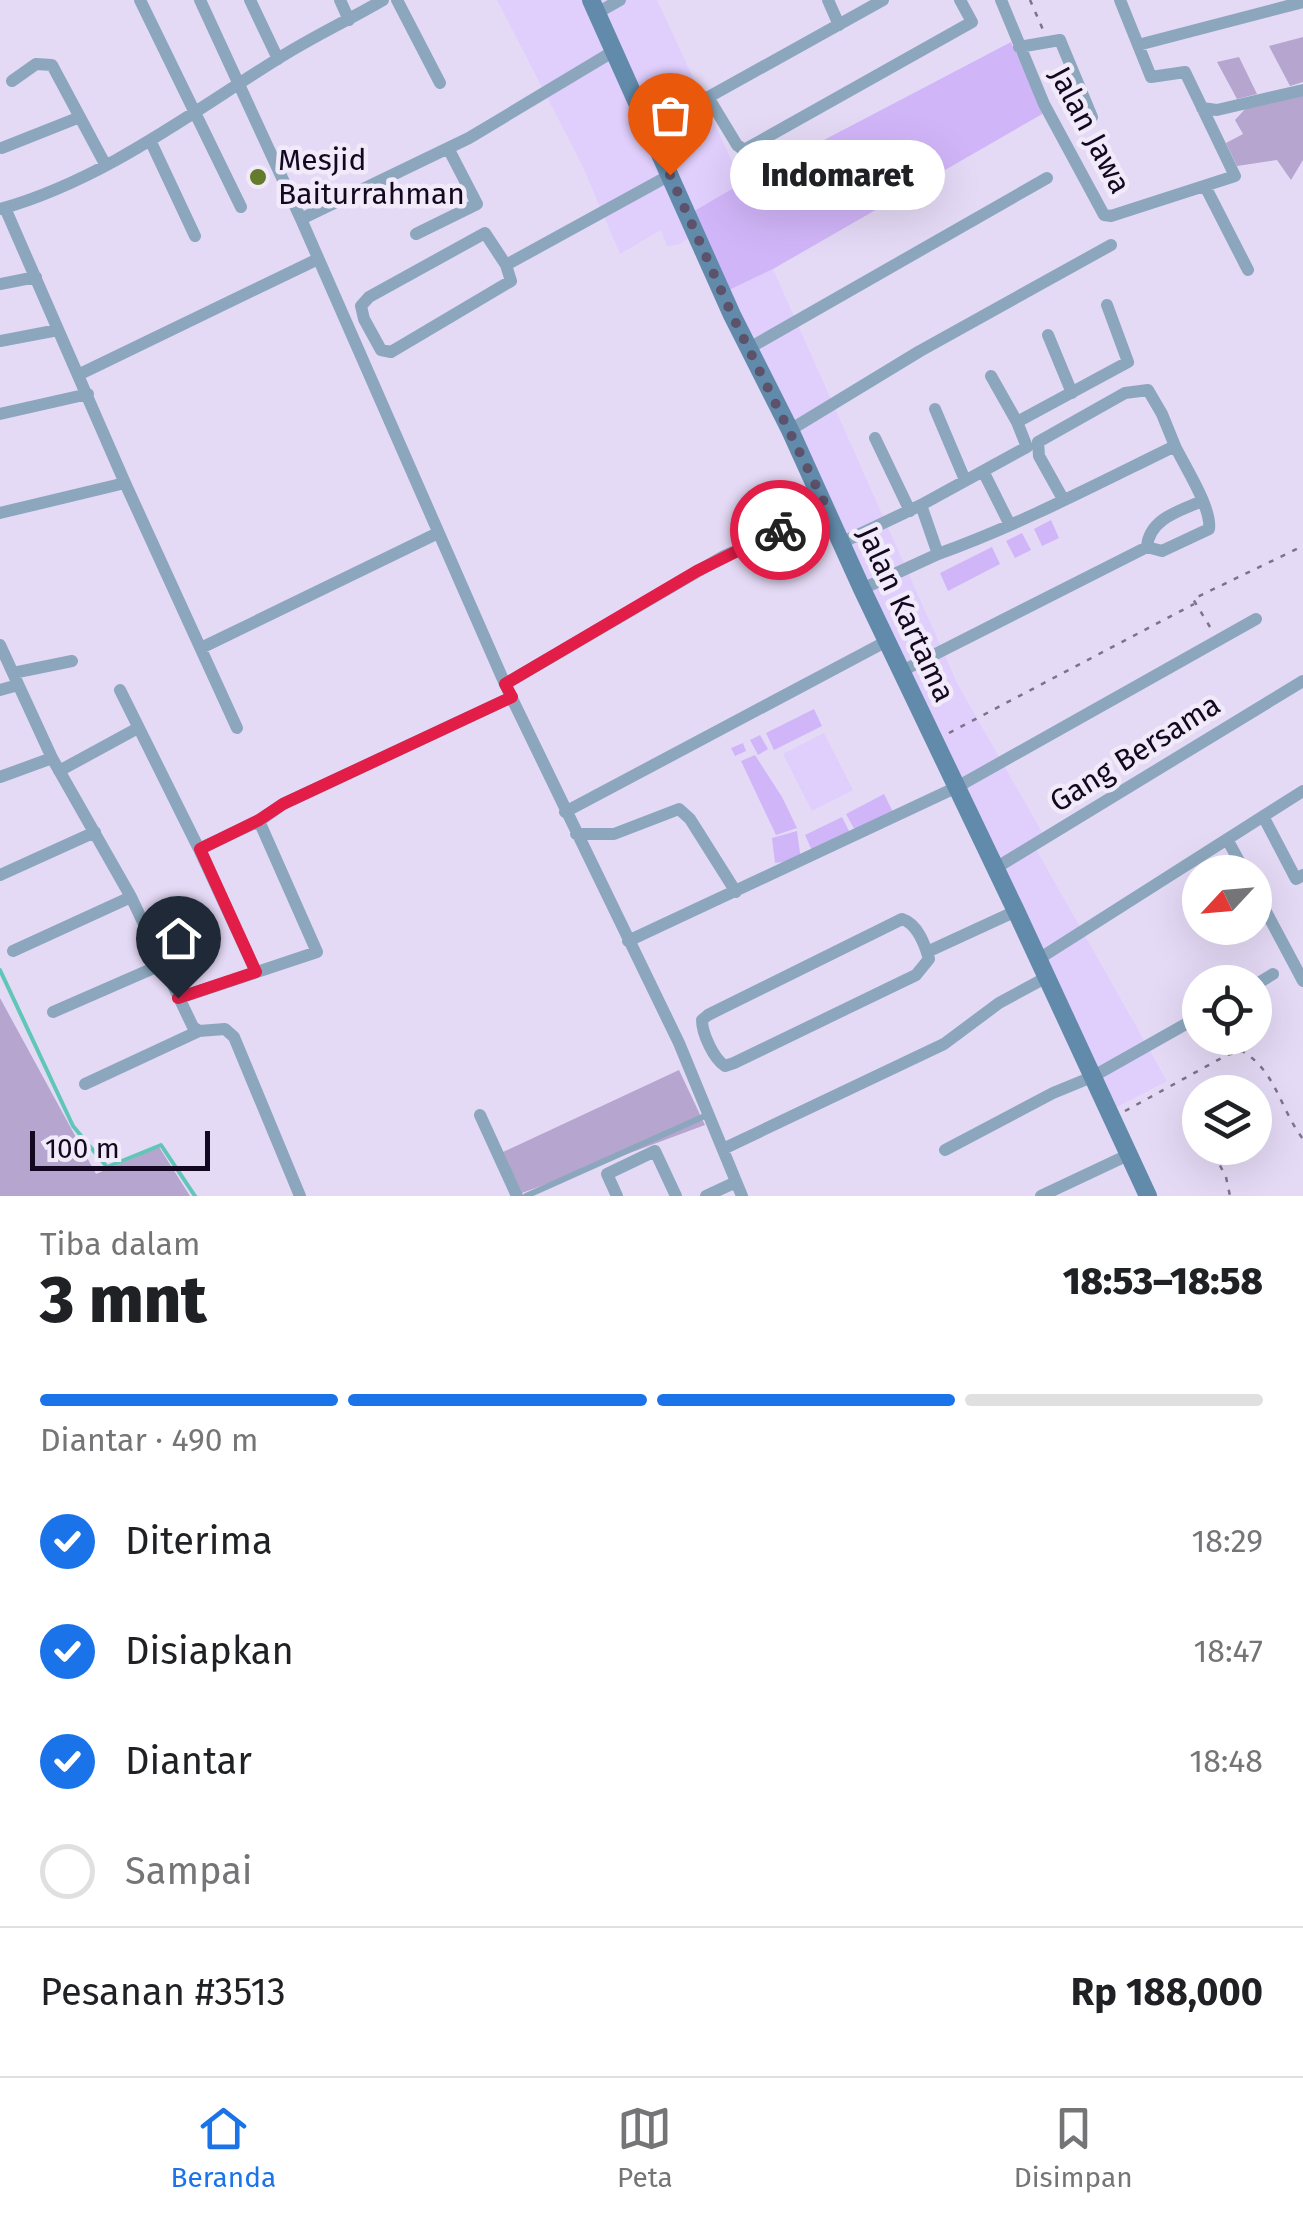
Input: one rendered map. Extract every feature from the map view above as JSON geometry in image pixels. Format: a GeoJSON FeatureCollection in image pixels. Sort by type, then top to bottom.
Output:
{"type":"FeatureCollection","features":[{"type":"Feature","properties":{"kind":"main road","name":"Jalan Kartama"},"geometry":{"type":"LineString","coordinates":[[594,6],[732,315],[828,510],[1148,1196]]}},
{"type":"Feature","properties":{"kind":"street"},"geometry":{"type":"LineString","coordinates":[[140,0],[241,207]]}},
{"type":"Feature","properties":{"kind":"street"},"geometry":{"type":"LineString","coordinates":[[200,0],[508,691],[678,1043],[723,1149],[739,1189],[706,1196]]}},
{"type":"Feature","properties":{"kind":"street"},"geometry":{"type":"LineString","coordinates":[[250,0],[278,58]]}},
{"type":"Feature","properties":{"kind":"street"},"geometry":{"type":"LineString","coordinates":[[340,0],[349,20]]}},
{"type":"Feature","properties":{"kind":"street"},"geometry":{"type":"LineString","coordinates":[[238,728],[3,209],[150,140],[278,58],[382,0]]}},
{"type":"Feature","properties":{"kind":"street"},"geometry":{"type":"LineString","coordinates":[[397,0],[440,83]]}},
{"type":"Feature","properties":{"kind":"street"},"geometry":{"type":"LineString","coordinates":[[594,6],[620,0]]}},
{"type":"Feature","properties":{"kind":"street"},"geometry":{"type":"LineString","coordinates":[[828,0],[839,25]]}},
{"type":"Feature","properties":{"kind":"street"},"geometry":{"type":"LineString","coordinates":[[651,129],[883,0]]}},
{"type":"Feature","properties":{"kind":"street"},"geometry":{"type":"LineString","coordinates":[[708,97],[744,150],[972,22],[960,0]]}},
{"type":"Feature","properties":{"kind":"street","name":"Jalan Jawa"},"geometry":{"type":"LineString","coordinates":[[1001,0],[1044,104],[1104,215],[1120,214],[1235,176],[1202,108]]}},
{"type":"Feature","properties":{"kind":"street"},"geometry":{"type":"LineString","coordinates":[[1120,0],[1152,76],[1184,72],[1202,108],[1218,110],[1303,90]]}},
{"type":"Feature","properties":{"kind":"street"},"geometry":{"type":"LineString","coordinates":[[1138,45],[1303,2]]}},
{"type":"Feature","properties":{"kind":"street"},"geometry":{"type":"LineString","coordinates":[[1019,47],[1060,40],[1092,118]]}},
{"type":"Feature","properties":{"kind":"street"},"geometry":{"type":"LineString","coordinates":[[301,220],[448,148],[614,52]]}},
{"type":"Feature","properties":{"kind":"street"},"geometry":{"type":"LineString","coordinates":[[12,81],[36,64],[52,65],[105,164]]}},
{"type":"Feature","properties":{"kind":"street"},"geometry":{"type":"LineString","coordinates":[[2,148],[80,117]]}},
{"type":"Feature","properties":{"kind":"street"},"geometry":{"type":"LineString","coordinates":[[150,140],[195,236]]}},
{"type":"Feature","properties":{"kind":"street"},"geometry":{"type":"LineString","coordinates":[[416,234],[477,204],[448,148]]}},
{"type":"Feature","properties":{"kind":"street"},"geometry":{"type":"LineString","coordinates":[[506,265],[670,175]]}},
{"type":"Feature","properties":{"kind":"street"},"geometry":{"type":"LineString","coordinates":[[751,347],[1046,178]]}},
{"type":"Feature","properties":{"kind":"street"},"geometry":{"type":"LineString","coordinates":[[1205,186],[1248,270]]}},
{"type":"Feature","properties":{"kind":"street"},"geometry":{"type":"LineString","coordinates":[[478,234],[490,236],[506,265],[511,281],[391,352],[377,345],[364,318],[362,306],[369,297],[478,234]]}},
{"type":"Feature","properties":{"kind":"street"},"geometry":{"type":"LineString","coordinates":[[790,430],[920,351],[1112,244]]}},
{"type":"Feature","properties":{"kind":"street"},"geometry":{"type":"LineString","coordinates":[[80,374],[318,259]]}},
{"type":"Feature","properties":{"kind":"street"},"geometry":{"type":"LineString","coordinates":[[0,284],[36,276]]}},
{"type":"Feature","properties":{"kind":"street"},"geometry":{"type":"LineString","coordinates":[[1018,422],[1128,362],[1108,305]]}},
{"type":"Feature","properties":{"kind":"street"},"geometry":{"type":"LineString","coordinates":[[0,341],[58,330]]}},
{"type":"Feature","properties":{"kind":"street"},"geometry":{"type":"LineString","coordinates":[[1048,336],[1072,393]]}},
{"type":"Feature","properties":{"kind":"street"},"geometry":{"type":"LineString","coordinates":[[841,543],[915,508],[1026,447],[1018,422],[991,376]]}},
{"type":"Feature","properties":{"kind":"street"},"geometry":{"type":"LineString","coordinates":[[902,671],[1147,547],[1162,551],[1208,529],[1210,520],[1148,390],[1126,393],[1038,442],[1039,456],[1063,498]]}},
{"type":"Feature","properties":{"kind":"street"},"geometry":{"type":"LineString","coordinates":[[0,414],[88,394]]}},
{"type":"Feature","properties":{"kind":"street"},"geometry":{"type":"LineString","coordinates":[[935,409],[966,480]]}},
{"type":"Feature","properties":{"kind":"street"},"geometry":{"type":"LineString","coordinates":[[875,438],[938,554]]}},
{"type":"Feature","properties":{"kind":"street"},"geometry":{"type":"LineString","coordinates":[[862,589],[1174,446]]}},
{"type":"Feature","properties":{"kind":"street"},"geometry":{"type":"LineString","coordinates":[[983,471],[1009,523]]}},
{"type":"Feature","properties":{"kind":"street"},"geometry":{"type":"LineString","coordinates":[[0,514],[125,482]]}},
{"type":"Feature","properties":{"kind":"street"},"geometry":{"type":"LineString","coordinates":[[1147,547],[1148,533],[1160,520],[1202,500]]}},
{"type":"Feature","properties":{"kind":"street"},"geometry":{"type":"LineString","coordinates":[[200,849],[508,691],[724,556],[828,510]]}},
{"type":"Feature","properties":{"kind":"street"},"geometry":{"type":"LineString","coordinates":[[200,648],[438,534]]}},
{"type":"Feature","properties":{"kind":"street"},"geometry":{"type":"LineString","coordinates":[[628,941],[957,788],[1256,619]]}},
{"type":"Feature","properties":{"kind":"street"},"geometry":{"type":"LineString","coordinates":[[565,812],[887,641]]}},
{"type":"Feature","properties":{"kind":"street"},"geometry":{"type":"LineString","coordinates":[[0,645],[56,764],[131,897],[178,998],[198,1031]]}},
{"type":"Feature","properties":{"kind":"street"},"geometry":{"type":"LineString","coordinates":[[0,690],[16,679],[72,660]]}},
{"type":"Feature","properties":{"kind":"street","name":"Gang Bersama"},"geometry":{"type":"LineString","coordinates":[[994,869],[1303,681]]}},
{"type":"Feature","properties":{"kind":"street"},"geometry":{"type":"LineString","coordinates":[[120,690],[256,972]]}},
{"type":"Feature","properties":{"kind":"street"},"geometry":{"type":"LineString","coordinates":[[0,777],[56,764],[138,728]]}},
{"type":"Feature","properties":{"kind":"street"},"geometry":{"type":"LineString","coordinates":[[723,1149],[944,1044],[1042,968],[1227,838],[1303,791]]}},
{"type":"Feature","properties":{"kind":"street"},"geometry":{"type":"LineString","coordinates":[[576,834],[614,834],[679,810],[690,819],[736,892]]}},
{"type":"Feature","properties":{"kind":"street"},"geometry":{"type":"LineString","coordinates":[[1263,816],[1301,881]]}},
{"type":"Feature","properties":{"kind":"street"},"geometry":{"type":"LineString","coordinates":[[178,998],[317,952],[259,820]]}},
{"type":"Feature","properties":{"kind":"street"},"geometry":{"type":"LineString","coordinates":[[0,875],[95,832]]}},
{"type":"Feature","properties":{"kind":"street"},"geometry":{"type":"LineString","coordinates":[[1227,838],[1236,855]]}},
{"type":"Feature","properties":{"kind":"street"},"geometry":{"type":"LineString","coordinates":[[13,951],[131,897]]}},
{"type":"Feature","properties":{"kind":"street"},"geometry":{"type":"LineString","coordinates":[[927,952],[1016,911]]}},
{"type":"Feature","properties":{"kind":"street"},"geometry":{"type":"LineString","coordinates":[[902,919],[916,930],[927,952],[928,959],[916,975],[734,1064],[719,1063],[702,1028],[702,1020],[708,1014],[902,919]]}},
{"type":"Feature","properties":{"kind":"street"},"geometry":{"type":"LineString","coordinates":[[1272,923],[1303,981]]}},
{"type":"Feature","properties":{"kind":"street"},"geometry":{"type":"LineString","coordinates":[[52,1012],[163,964]]}},
{"type":"Feature","properties":{"kind":"street"},"geometry":{"type":"LineString","coordinates":[[945,1150],[1092,1077],[1182,1026]]}},
{"type":"Feature","properties":{"kind":"street"},"geometry":{"type":"LineString","coordinates":[[85,1084],[198,1031],[225,1029],[234,1036],[300,1196]]}},
{"type":"Feature","properties":{"kind":"street"},"geometry":{"type":"LineString","coordinates":[[480,1115],[517,1196]]}},
{"type":"Feature","properties":{"kind":"street"},"geometry":{"type":"LineString","coordinates":[[617,1196],[607,1174],[655,1151],[676,1196]]}},
{"type":"Feature","properties":{"kind":"street"},"geometry":{"type":"LineString","coordinates":[[1041,1196],[1128,1155]]}},
{"type":"Feature","properties":{"kind":"lane"},"geometry":{"type":"LineString","coordinates":[[526,1196],[708,1114]]}},
{"type":"Feature","properties":{"kind":"path"},"geometry":{"type":"LineString","coordinates":[[1030,0],[1048,42]]}},
{"type":"Feature","properties":{"kind":"path"},"geometry":{"type":"LineString","coordinates":[[935,741],[1194,604],[1196,597],[1303,546]]}},
{"type":"Feature","properties":{"kind":"path"},"geometry":{"type":"LineString","coordinates":[[1194,604],[1210,627]]}},
{"type":"Feature","properties":{"kind":"path"},"geometry":{"type":"LineString","coordinates":[[1111,1118],[1227,1055],[1242,1051],[1267,1070],[1288,1117],[1303,1139]]}},
{"type":"Feature","properties":{"kind":"path"},"geometry":{"type":"LineString","coordinates":[[1220,1165],[1230,1196]]}},
{"type":"Feature","properties":{"kind":"shaded area"},"geometry":{"type":"Polygon","coordinates":[[[497,0],[657,0],[742,183],[692,213],[699,231],[678,245],[667,246],[661,230],[620,254],[583,167],[497,0]]]}},
{"type":"Feature","properties":{"kind":"shaded area"},"geometry":{"type":"Polygon","coordinates":[[[1303,37],[1303,82],[1290,86],[1269,46],[1303,37]]]}},
{"type":"Feature","properties":{"kind":"shaded area"},"geometry":{"type":"Polygon","coordinates":[[[1239,57],[1257,94],[1237,99],[1217,62],[1239,57]]]}},
{"type":"Feature","properties":{"kind":"shaded area"},"geometry":{"type":"Polygon","coordinates":[[[1303,93],[1303,160],[1291,180],[1277,160],[1237,166],[1226,143],[1243,134],[1235,120],[1246,108],[1303,93]]]}},
{"type":"Feature","properties":{"kind":"shaded area"},"geometry":{"type":"Polygon","coordinates":[[[773,269],[958,685],[1042,832],[1037,851],[1167,1081],[1115,1108],[729,290],[773,269]]]}},
{"type":"Feature","properties":{"kind":"shaded area"},"geometry":{"type":"Polygon","coordinates":[[[824,733],[853,790],[812,811],[783,754],[824,733]]]}},
{"type":"Feature","properties":{"kind":"shaded area"},"geometry":{"type":"Polygon","coordinates":[[[0,998],[96,1174],[159,1147],[190,1196],[0,1196],[0,998]]]}},
{"type":"Feature","properties":{"kind":"shaded area"},"geometry":{"type":"Polygon","coordinates":[[[679,1070],[705,1125],[522,1193],[503,1152],[679,1070]]]}},
{"type":"Feature","properties":{"kind":"building"},"geometry":{"type":"Polygon","coordinates":[[[1011,42],[1044,113],[773,269],[729,290],[691,213],[1011,42]]]}},
{"type":"Feature","properties":{"kind":"building"},"geometry":{"type":"Polygon","coordinates":[[[1051,520],[1059,538],[1042,546],[1034,529],[1051,520]]]}},
{"type":"Feature","properties":{"kind":"building"},"geometry":{"type":"Polygon","coordinates":[[[1022,533],[1031,550],[1015,558],[1006,541],[1022,533]]]}},
{"type":"Feature","properties":{"kind":"building"},"geometry":{"type":"Polygon","coordinates":[[[992,547],[1000,564],[948,591],[940,573],[992,547]]]}},
{"type":"Feature","properties":{"kind":"building"},"geometry":{"type":"Polygon","coordinates":[[[814,709],[822,726],[774,750],[766,733],[814,709]]]}},
{"type":"Feature","properties":{"kind":"building"},"geometry":{"type":"Polygon","coordinates":[[[760,735],[768,749],[758,755],[750,740],[760,735]]]}},
{"type":"Feature","properties":{"kind":"building"},"geometry":{"type":"Polygon","coordinates":[[[743,743],[746,751],[735,756],[731,748],[743,743]]]}},
{"type":"Feature","properties":{"kind":"building"},"geometry":{"type":"Polygon","coordinates":[[[755,755],[797,828],[776,835],[741,761],[755,755]]]}},
{"type":"Feature","properties":{"kind":"building"},"geometry":{"type":"Polygon","coordinates":[[[884,794],[894,814],[857,834],[846,814],[884,794]]]}},
{"type":"Feature","properties":{"kind":"building"},"geometry":{"type":"Polygon","coordinates":[[[842,817],[852,837],[814,855],[805,835],[842,817]]]}},
{"type":"Feature","properties":{"kind":"building"},"geometry":{"type":"Polygon","coordinates":[[[797,831],[801,860],[775,863],[772,838],[797,831]]]}},
{"type":"Feature","properties":{"kind":"waterway"},"geometry":{"type":"LineString","coordinates":[[0,970],[73,1126],[107,1167],[161,1145],[195,1196]]}},
{"type":"Feature","properties":{"kind":"way so far"},"geometry":{"type":"LineString","coordinates":[[670,175],[732,315],[828,510],[780,530]]}},
{"type":"Feature","properties":{"kind":"place","name":"Indomaret"},"geometry":{"type":"Point","coordinates":[670,175]}},
{"type":"Feature","properties":{"kind":"place","name":"Mesjid Baiturrahman"},"geometry":{"type":"Point","coordinates":[258,177]}},
{"type":"Feature","properties":{"kind":"route"},"geometry":{"type":"LineString","coordinates":[[178,998],[256,972],[200,849],[283,804],[512,697],[505,684],[697,571],[780,530]]}}]}
